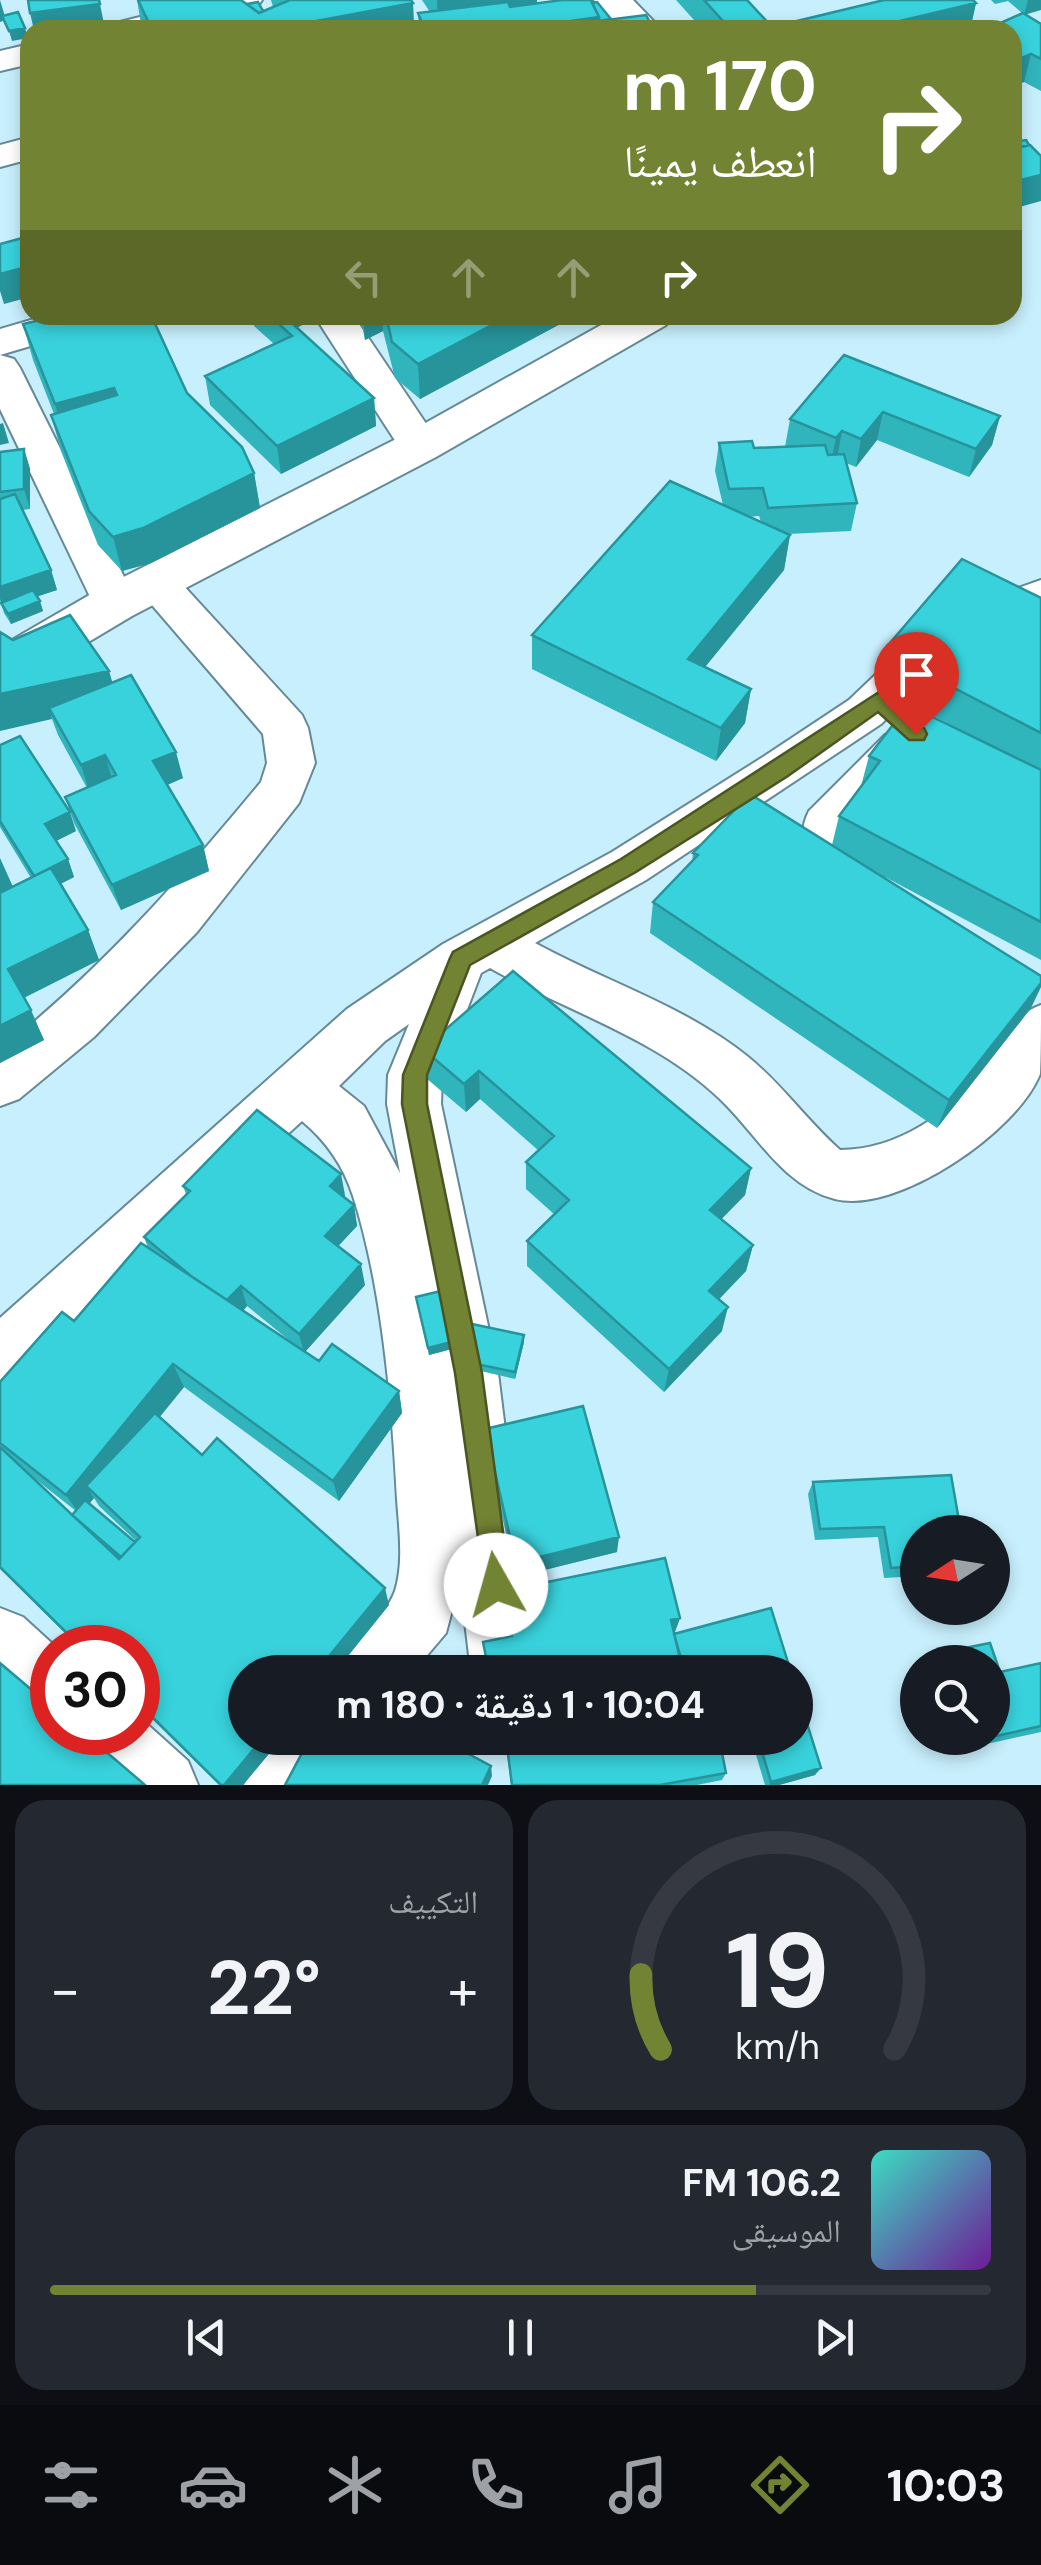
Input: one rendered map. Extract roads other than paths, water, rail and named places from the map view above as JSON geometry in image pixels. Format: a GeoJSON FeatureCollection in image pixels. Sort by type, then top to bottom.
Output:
{"type":"FeatureCollection","features":[{"type":"Feature","properties":{"kind":"street"},"geometry":{"type":"LineString","coordinates":[[167,20],[246,0]]}},
{"type":"Feature","properties":{"kind":"street"},"geometry":{"type":"LineString","coordinates":[[602,2],[629,20]]}},
{"type":"Feature","properties":{"kind":"street"},"geometry":{"type":"LineString","coordinates":[[0,342],[57,325]]}},
{"type":"Feature","properties":{"kind":"street"},"geometry":{"type":"LineString","coordinates":[[340,325],[420,446]]}},
{"type":"Feature","properties":{"kind":"street"},"geometry":{"type":"LineString","coordinates":[[0,671],[135,593],[420,446],[633,325]]}},
{"type":"Feature","properties":{"kind":"street"},"geometry":{"type":"LineString","coordinates":[[0,368],[135,593],[285,728],[291,763],[282,790],[179,917],[75,1021],[0,1082]]}},
{"type":"Feature","properties":{"kind":"street"},"geometry":{"type":"LineString","coordinates":[[0,1357],[366,1025],[475,950],[646,855],[780,770],[879,700],[952,629],[1041,596]]}},
{"type":"Feature","properties":{"kind":"street"},"geometry":{"type":"LineString","coordinates":[[879,700],[931,742],[826,825],[825,842],[842,871],[905,911]]}},
{"type":"Feature","properties":{"kind":"street"},"geometry":{"type":"LineString","coordinates":[[475,950],[522,963],[644,1018],[717,1064],[753,1094],[823,1170],[850,1178],[878,1172],[952,1137],[984,1109],[1041,1028]]}},
{"type":"Feature","properties":{"kind":"street"},"geometry":{"type":"LineString","coordinates":[[475,950],[415,1075],[414,1104],[468,1373],[501,1655]]}},
{"type":"Feature","properties":{"kind":"street"},"geometry":{"type":"LineString","coordinates":[[301,1088],[344,1124],[379,1188],[399,1262],[425,1446],[432,1562],[423,1610],[386,1655]]}},
{"type":"Feature","properties":{"kind":"street"},"geometry":{"type":"LineString","coordinates":[[0,1640],[30,1667]]}},
{"type":"Feature","properties":{"kind":"street"},"geometry":{"type":"LineString","coordinates":[[131,1755],[164,1785]]}},
{"type":"Feature","properties":{"kind":"street"},"geometry":{"type":"LineString","coordinates":[[278,1785],[304,1755]]}}]}
